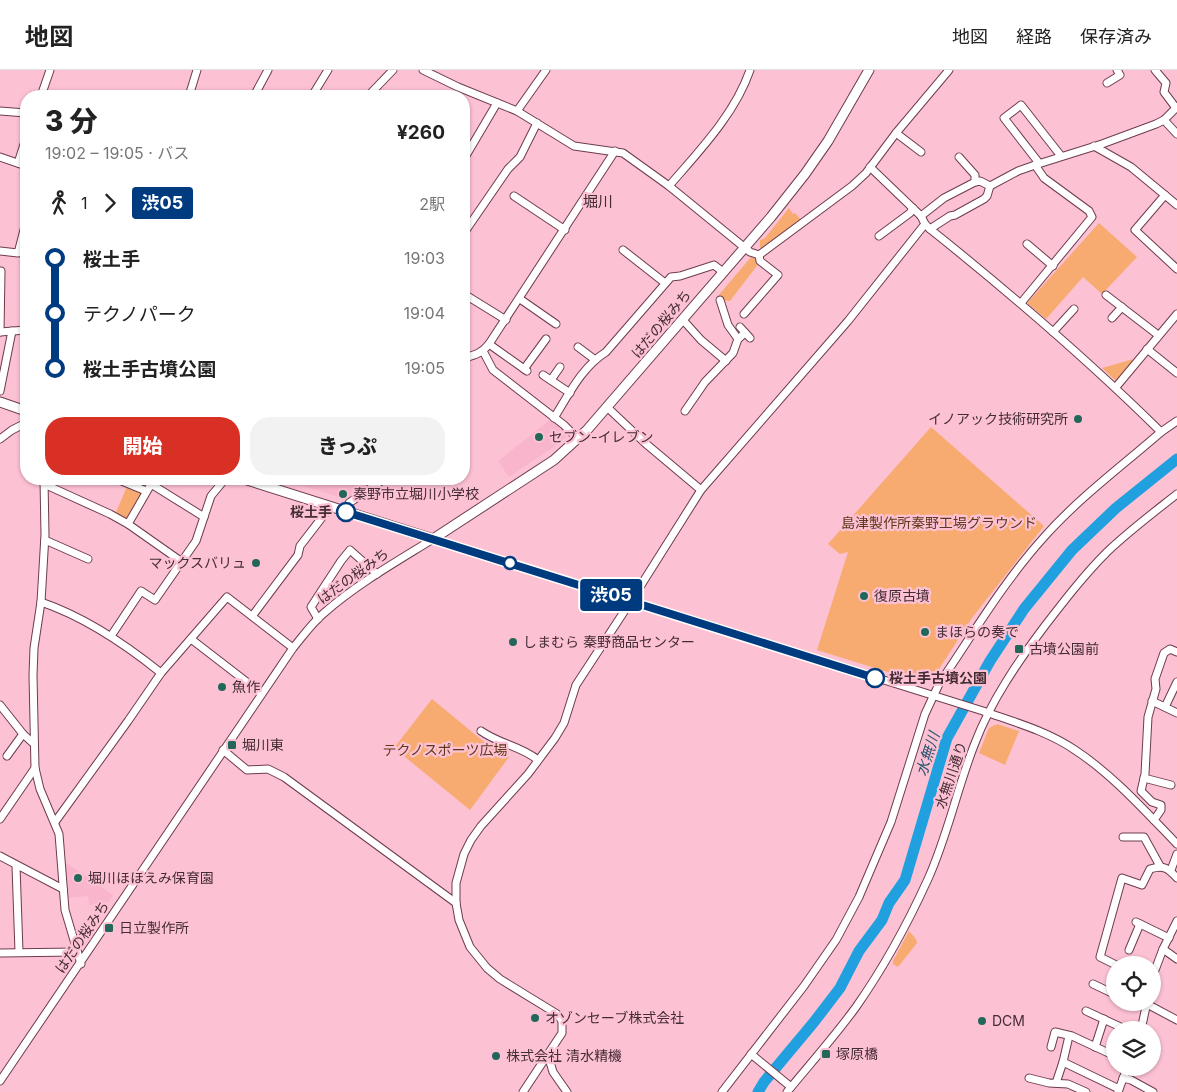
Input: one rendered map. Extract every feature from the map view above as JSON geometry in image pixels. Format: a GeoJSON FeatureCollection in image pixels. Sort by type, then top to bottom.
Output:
{"type":"FeatureCollection","features":[{"type":"Feature","properties":{"kind":"main road","name":"はだの桜みち"},"geometry":{"type":"LineString","coordinates":[[433,539],[554,460],[578,439],[608,408],[805,174],[828,142],[869,70]]}},
{"type":"Feature","properties":{"kind":"main road"},"geometry":{"type":"LineString","coordinates":[[0,402],[20,409]]}},
{"type":"Feature","properties":{"kind":"main road"},"geometry":{"type":"LineString","coordinates":[[262,485],[433,539]]}},
{"type":"Feature","properties":{"kind":"street"},"geometry":{"type":"LineString","coordinates":[[43,90],[50,70]]}},
{"type":"Feature","properties":{"kind":"street"},"geometry":{"type":"LineString","coordinates":[[191,90],[197,70]]}},
{"type":"Feature","properties":{"kind":"street"},"geometry":{"type":"LineString","coordinates":[[257,90],[268,70]]}},
{"type":"Feature","properties":{"kind":"street"},"geometry":{"type":"LineString","coordinates":[[316,90],[328,70]]}},
{"type":"Feature","properties":{"kind":"street"},"geometry":{"type":"LineString","coordinates":[[374,90],[393,70]]}},
{"type":"Feature","properties":{"kind":"street"},"geometry":{"type":"LineString","coordinates":[[423,70],[465,90]]}},
{"type":"Feature","properties":{"kind":"street"},"geometry":{"type":"LineString","coordinates":[[517,111],[546,70]]}},
{"type":"Feature","properties":{"kind":"street"},"geometry":{"type":"LineString","coordinates":[[669,186],[722,122],[741,91],[750,70]]}},
{"type":"Feature","properties":{"kind":"street"},"geometry":{"type":"LineString","coordinates":[[759,255],[852,186],[870,167],[949,70]]}},
{"type":"Feature","properties":{"kind":"street"},"geometry":{"type":"LineString","coordinates":[[1107,83],[1120,75],[1117,70]]}},
{"type":"Feature","properties":{"kind":"street"},"geometry":{"type":"LineString","coordinates":[[523,1092],[548,1056],[562,1033],[564,1025],[560,1017],[500,979],[487,968],[470,947],[459,920],[456,903],[456,883],[470,840],[538,760],[564,723],[576,686],[701,490],[928,227],[955,215],[984,198],[987,196],[990,186],[1018,171],[1164,120],[1177,108],[1164,92],[1166,83],[1156,70]]}},
{"type":"Feature","properties":{"kind":"street"},"geometry":{"type":"LineString","coordinates":[[470,92],[517,111],[574,146],[623,153],[669,186],[750,252],[759,255]]}},
{"type":"Feature","properties":{"kind":"street"},"geometry":{"type":"LineString","coordinates":[[470,148],[497,103]]}},
{"type":"Feature","properties":{"kind":"street"},"geometry":{"type":"LineString","coordinates":[[1021,303],[1092,217],[1088,211],[1044,178],[1037,164],[1004,118],[1021,105],[1061,156]]}},
{"type":"Feature","properties":{"kind":"street"},"geometry":{"type":"LineString","coordinates":[[0,110],[20,112]]}},
{"type":"Feature","properties":{"kind":"street"},"geometry":{"type":"LineString","coordinates":[[1164,120],[1177,134]]}},
{"type":"Feature","properties":{"kind":"street"},"geometry":{"type":"LineString","coordinates":[[470,224],[508,169],[518,161],[536,123]]}},
{"type":"Feature","properties":{"kind":"street"},"geometry":{"type":"LineString","coordinates":[[896,133],[921,152]]}},
{"type":"Feature","properties":{"kind":"street"},"geometry":{"type":"LineString","coordinates":[[1094,146],[1131,167],[1177,205]]}},
{"type":"Feature","properties":{"kind":"street"},"geometry":{"type":"LineString","coordinates":[[470,356],[483,351],[506,320],[615,151]]}},
{"type":"Feature","properties":{"kind":"street"},"geometry":{"type":"LineString","coordinates":[[0,157],[18,163],[20,157]]}},
{"type":"Feature","properties":{"kind":"street"},"geometry":{"type":"LineString","coordinates":[[959,157],[975,175],[975,182]]}},
{"type":"Feature","properties":{"kind":"street"},"geometry":{"type":"LineString","coordinates":[[870,167],[924,219],[928,227],[1021,303],[1116,387],[1161,432]]}},
{"type":"Feature","properties":{"kind":"street"},"geometry":{"type":"LineString","coordinates":[[921,216],[944,198],[975,182],[980,181],[990,186]]}},
{"type":"Feature","properties":{"kind":"street"},"geometry":{"type":"LineString","coordinates":[[514,196],[565,230]]}},
{"type":"Feature","properties":{"kind":"street"},"geometry":{"type":"LineString","coordinates":[[1165,196],[1135,230],[1177,269]]}},
{"type":"Feature","properties":{"kind":"street"},"geometry":{"type":"LineString","coordinates":[[879,236],[910,213],[913,208]]}},
{"type":"Feature","properties":{"kind":"street"},"geometry":{"type":"LineString","coordinates":[[1026,244],[1053,266]]}},
{"type":"Feature","properties":{"kind":"street"},"geometry":{"type":"LineString","coordinates":[[0,251],[18,253],[20,245]]}},
{"type":"Feature","properties":{"kind":"street"},"geometry":{"type":"LineString","coordinates":[[623,250],[664,283]]}},
{"type":"Feature","properties":{"kind":"street"},"geometry":{"type":"LineString","coordinates":[[744,314],[778,275],[760,262],[759,255]]}},
{"type":"Feature","properties":{"kind":"street"},"geometry":{"type":"LineString","coordinates":[[554,418],[594,360],[606,352],[632,324],[664,283],[671,277],[714,265],[723,272]]}},
{"type":"Feature","properties":{"kind":"street"},"geometry":{"type":"LineString","coordinates":[[1,271],[0,332],[20,330]]}},
{"type":"Feature","properties":{"kind":"street"},"geometry":{"type":"LineString","coordinates":[[1106,295],[1116,299],[1122,307],[1158,335]]}},
{"type":"Feature","properties":{"kind":"street"},"geometry":{"type":"LineString","coordinates":[[470,298],[506,320]]}},
{"type":"Feature","properties":{"kind":"street"},"geometry":{"type":"LineString","coordinates":[[520,298],[556,324]]}},
{"type":"Feature","properties":{"kind":"street"},"geometry":{"type":"LineString","coordinates":[[720,300],[728,325],[738,339]]}},
{"type":"Feature","properties":{"kind":"street"},"geometry":{"type":"LineString","coordinates":[[1112,318],[1122,307]]}},
{"type":"Feature","properties":{"kind":"street"},"geometry":{"type":"LineString","coordinates":[[1053,332],[1074,309]]}},
{"type":"Feature","properties":{"kind":"street"},"geometry":{"type":"LineString","coordinates":[[1116,387],[1177,314]]}},
{"type":"Feature","properties":{"kind":"street"},"geometry":{"type":"LineString","coordinates":[[682,320],[701,340],[726,361]]}},
{"type":"Feature","properties":{"kind":"street"},"geometry":{"type":"LineString","coordinates":[[1170,321],[1177,326]]}},
{"type":"Feature","properties":{"kind":"street"},"geometry":{"type":"LineString","coordinates":[[0,391],[12,331]]}},
{"type":"Feature","properties":{"kind":"street"},"geometry":{"type":"LineString","coordinates":[[685,411],[705,382],[733,353],[738,339],[745,333]]}},
{"type":"Feature","properties":{"kind":"street"},"geometry":{"type":"LineString","coordinates":[[489,344],[525,370],[538,344],[546,339]]}},
{"type":"Feature","properties":{"kind":"street"},"geometry":{"type":"LineString","coordinates":[[578,348],[594,360]]}},
{"type":"Feature","properties":{"kind":"street"},"geometry":{"type":"LineString","coordinates":[[1147,349],[1177,373]]}},
{"type":"Feature","properties":{"kind":"street"},"geometry":{"type":"LineString","coordinates":[[483,351],[493,370],[578,439]]}},
{"type":"Feature","properties":{"kind":"street"},"geometry":{"type":"LineString","coordinates":[[551,380],[560,367]]}},
{"type":"Feature","properties":{"kind":"street"},"geometry":{"type":"LineString","coordinates":[[543,375],[570,393]]}},
{"type":"Feature","properties":{"kind":"street"},"geometry":{"type":"LineString","coordinates":[[608,408],[645,444],[701,490]]}},
{"type":"Feature","properties":{"kind":"street"},"geometry":{"type":"LineString","coordinates":[[722,1092],[754,1057],[836,940],[859,897],[891,822],[925,714],[933,696],[1008,580],[1046,535],[1090,492],[1161,432],[1177,421]]}},
{"type":"Feature","properties":{"kind":"street"},"geometry":{"type":"LineString","coordinates":[[0,439],[20,426]]}},
{"type":"Feature","properties":{"kind":"street"},"geometry":{"type":"LineString","coordinates":[[44,485],[45,540],[41,602],[34,648],[35,768],[40,789],[59,834],[67,918],[81,964]]}},
{"type":"Feature","properties":{"kind":"street"},"geometry":{"type":"LineString","coordinates":[[50,485],[128,524],[182,562]]}},
{"type":"Feature","properties":{"kind":"street"},"geometry":{"type":"LineString","coordinates":[[132,485],[146,491]]}},
{"type":"Feature","properties":{"kind":"street"},"geometry":{"type":"LineString","coordinates":[[128,524],[150,485]]}},
{"type":"Feature","properties":{"kind":"street"},"geometry":{"type":"LineString","coordinates":[[159,485],[204,517]]}},
{"type":"Feature","properties":{"kind":"street"},"geometry":{"type":"LineString","coordinates":[[111,636],[141,591],[156,600],[199,534],[211,496],[219,485]]}},
{"type":"Feature","properties":{"kind":"street"},"geometry":{"type":"LineString","coordinates":[[346,512],[349,503],[375,485]]}},
{"type":"Feature","properties":{"kind":"street","name":"水無川通り"},"geometry":{"type":"LineString","coordinates":[[789,1089],[856,1007],[881,968],[908,919],[944,838],[985,712],[1017,663],[1078,583],[1108,551],[1137,525],[1177,494]]}},
{"type":"Feature","properties":{"kind":"street"},"geometry":{"type":"LineString","coordinates":[[253,615],[298,555],[300,546],[330,507]]}},
{"type":"Feature","properties":{"kind":"street"},"geometry":{"type":"LineString","coordinates":[[433,539],[985,712],[1043,732],[1074,749],[1096,765],[1177,844]]}},
{"type":"Feature","properties":{"kind":"street","name":"はだの桜みち"},"geometry":{"type":"LineString","coordinates":[[0,1081],[81,964],[261,693],[293,648],[318,619],[377,574],[433,539]]}},
{"type":"Feature","properties":{"kind":"street"},"geometry":{"type":"LineString","coordinates":[[45,540],[88,559]]}},
{"type":"Feature","properties":{"kind":"street"},"geometry":{"type":"LineString","coordinates":[[318,619],[311,607],[350,550],[377,574]]}},
{"type":"Feature","properties":{"kind":"street"},"geometry":{"type":"LineString","coordinates":[[55,822],[161,673],[227,597],[253,615],[293,648]]}},
{"type":"Feature","properties":{"kind":"street"},"geometry":{"type":"LineString","coordinates":[[41,602],[81,618],[111,636],[161,673]]}},
{"type":"Feature","properties":{"kind":"street"},"geometry":{"type":"LineString","coordinates":[[191,639],[261,693]]}},
{"type":"Feature","properties":{"kind":"street"},"geometry":{"type":"LineString","coordinates":[[1154,820],[1162,808],[1159,803],[1152,802],[1141,791],[1144,778],[1148,717],[1156,689],[1155,679],[1164,653],[1170,650],[1177,652]]}},
{"type":"Feature","properties":{"kind":"street"},"geometry":{"type":"LineString","coordinates":[[1165,707],[1177,682]]}},
{"type":"Feature","properties":{"kind":"street"},"geometry":{"type":"LineString","coordinates":[[1152,701],[1177,713]]}},
{"type":"Feature","properties":{"kind":"street"},"geometry":{"type":"LineString","coordinates":[[0,705],[23,734],[34,744]]}},
{"type":"Feature","properties":{"kind":"street"},"geometry":{"type":"LineString","coordinates":[[481,731],[493,740],[520,748],[538,760]]}},
{"type":"Feature","properties":{"kind":"street"},"geometry":{"type":"LineString","coordinates":[[7,756],[10,748],[23,734]]}},
{"type":"Feature","properties":{"kind":"street"},"geometry":{"type":"LineString","coordinates":[[223,750],[247,770],[268,769],[284,777],[456,903]]}},
{"type":"Feature","properties":{"kind":"street"},"geometry":{"type":"LineString","coordinates":[[0,819],[35,768]]}},
{"type":"Feature","properties":{"kind":"street"},"geometry":{"type":"LineString","coordinates":[[1144,778],[1171,784]]}},
{"type":"Feature","properties":{"kind":"street"},"geometry":{"type":"LineString","coordinates":[[1123,837],[1144,837],[1160,866]]}},
{"type":"Feature","properties":{"kind":"street"},"geometry":{"type":"LineString","coordinates":[[1171,870],[1177,854]]}},
{"type":"Feature","properties":{"kind":"street"},"geometry":{"type":"LineString","coordinates":[[0,856],[63,889]]}},
{"type":"Feature","properties":{"kind":"street"},"geometry":{"type":"LineString","coordinates":[[16,866],[19,952]]}},
{"type":"Feature","properties":{"kind":"street"},"geometry":{"type":"LineString","coordinates":[[1106,960],[1100,957],[1122,878],[1142,885],[1150,869],[1160,866],[1171,870],[1177,878]]}},
{"type":"Feature","properties":{"kind":"street"},"geometry":{"type":"LineString","coordinates":[[1160,956],[1177,921]]}},
{"type":"Feature","properties":{"kind":"street"},"geometry":{"type":"LineString","coordinates":[[1129,946],[1138,923],[1169,938]]}},
{"type":"Feature","properties":{"kind":"street"},"geometry":{"type":"LineString","coordinates":[[1163,949],[1177,958]]}},
{"type":"Feature","properties":{"kind":"street"},"geometry":{"type":"LineString","coordinates":[[0,953],[76,952]]}},
{"type":"Feature","properties":{"kind":"street"},"geometry":{"type":"LineString","coordinates":[[1093,984],[1106,990]]}},
{"type":"Feature","properties":{"kind":"street"},"geometry":{"type":"LineString","coordinates":[[1086,1011],[1108,1021]]}},
{"type":"Feature","properties":{"kind":"street"},"geometry":{"type":"LineString","coordinates":[[1161,1011],[1177,1020]]}},
{"type":"Feature","properties":{"kind":"street"},"geometry":{"type":"LineString","coordinates":[[1095,1047],[1104,1019]]}},
{"type":"Feature","properties":{"kind":"street"},"geometry":{"type":"LineString","coordinates":[[1051,1047],[1056,1029],[1106,1052]]}},
{"type":"Feature","properties":{"kind":"street"},"geometry":{"type":"LineString","coordinates":[[1056,1083],[1069,1036]]}},
{"type":"Feature","properties":{"kind":"street"},"geometry":{"type":"LineString","coordinates":[[548,1056],[553,1072],[567,1092]]}},
{"type":"Feature","properties":{"kind":"street"},"geometry":{"type":"LineString","coordinates":[[754,1057],[785,1082],[789,1089]]}},
{"type":"Feature","properties":{"kind":"street"},"geometry":{"type":"LineString","coordinates":[[1063,1062],[1118,1090],[1123,1078],[1153,1092]]}},
{"type":"Feature","properties":{"kind":"street"},"geometry":{"type":"LineString","coordinates":[[1029,1078],[1049,1083],[1068,1084],[1086,1092]]}},
{"type":"Feature","properties":{"kind":"shaded area"},"geometry":{"type":"Polygon","coordinates":[[[551,419],[569,434],[555,446],[509,477],[498,461],[551,419]]]}},
{"type":"Feature","properties":{"kind":"shaded area"},"geometry":{"type":"Polygon","coordinates":[[[299,485],[370,485],[348,500],[299,485]]]}},
{"type":"Feature","properties":{"kind":"shaded area","name":"堀川ほほえみ保育園"},"geometry":{"type":"Polygon","coordinates":[[[65,862],[113,895],[109,902],[89,905],[88,896],[68,898],[65,862]]]}},
{"type":"Feature","properties":{"kind":"green space"},"geometry":{"type":"Polygon","coordinates":[[[789,208],[802,221],[760,250],[760,240],[765,238],[789,208]]]}},
{"type":"Feature","properties":{"kind":"green space"},"geometry":{"type":"Polygon","coordinates":[[[1099,223],[1137,257],[1102,294],[1083,277],[1046,319],[1028,302],[1099,223]]]}},
{"type":"Feature","properties":{"kind":"green space"},"geometry":{"type":"Polygon","coordinates":[[[751,257],[758,260],[759,263],[730,301],[721,300],[718,296],[751,257]]]}},
{"type":"Feature","properties":{"kind":"green space"},"geometry":{"type":"Polygon","coordinates":[[[1137,358],[1118,381],[1102,368],[1137,358]]]}},
{"type":"Feature","properties":{"kind":"green space","name":"島津製作所秦野工場グラウンド"},"geometry":{"type":"Polygon","coordinates":[[[931,427],[1044,526],[972,618],[932,680],[923,683],[817,650],[848,552],[840,554],[828,544],[931,427]]]}},
{"type":"Feature","properties":{"kind":"green space"},"geometry":{"type":"Polygon","coordinates":[[[127,486],[141,492],[142,495],[128,520],[115,515],[127,486]]]}},
{"type":"Feature","properties":{"kind":"green space","name":"テクノスポーツ広場"},"geometry":{"type":"Polygon","coordinates":[[[432,699],[489,746],[509,757],[470,810],[394,748],[432,699]]]}},
{"type":"Feature","properties":{"kind":"green space"},"geometry":{"type":"Polygon","coordinates":[[[997,724],[1019,731],[1005,765],[979,753],[989,728],[997,724]]]}},
{"type":"Feature","properties":{"kind":"green space"},"geometry":{"type":"Polygon","coordinates":[[[909,931],[917,943],[898,967],[893,964],[893,961],[909,931]]]}},
{"type":"Feature","properties":{"kind":"waterway","name":"水無川"},"geometry":{"type":"LineString","coordinates":[[758,1092],[840,988],[859,951],[882,920],[889,903],[905,880],[947,738],[990,661],[1024,609],[1072,550],[1116,508],[1177,459]]}},
{"type":"Feature","properties":{"kind":"bus line","name":"渋05"},"geometry":{"type":"LineString","coordinates":[[346,512],[875,678]]}},
{"type":"Feature","properties":{"kind":"place","name":"イノアック技術研究所"},"geometry":{"type":"Point","coordinates":[1078,419]}},
{"type":"Feature","properties":{"kind":"place","name":"セブン-イレブン"},"geometry":{"type":"Point","coordinates":[539,437]}},
{"type":"Feature","properties":{"kind":"place","name":"秦野市立堀川小学校"},"geometry":{"type":"Point","coordinates":[343,494]}},
{"type":"Feature","properties":{"kind":"place","name":"桜土手"},"geometry":{"type":"Point","coordinates":[346,512]}},
{"type":"Feature","properties":{"kind":"place","name":"マックスバリュ"},"geometry":{"type":"Point","coordinates":[256,563]}},
{"type":"Feature","properties":{"kind":"place","name":"復原古墳"},"geometry":{"type":"Point","coordinates":[864,596]}},
{"type":"Feature","properties":{"kind":"place","name":"まほらの奏で"},"geometry":{"type":"Point","coordinates":[925,632]}},
{"type":"Feature","properties":{"kind":"place","name":"しまむら 秦野商品センター"},"geometry":{"type":"Point","coordinates":[513,642]}},
{"type":"Feature","properties":{"kind":"place","name":"古墳公園前"},"geometry":{"type":"Point","coordinates":[1019,649]}},
{"type":"Feature","properties":{"kind":"place","name":"桜土手古墳公園"},"geometry":{"type":"Point","coordinates":[875,678]}},
{"type":"Feature","properties":{"kind":"place","name":"魚作"},"geometry":{"type":"Point","coordinates":[222,687]}},
{"type":"Feature","properties":{"kind":"place","name":"堀川東"},"geometry":{"type":"Point","coordinates":[232,745]}},
{"type":"Feature","properties":{"kind":"place","name":"堀川ほほえみ保育園"},"geometry":{"type":"Point","coordinates":[78,878]}},
{"type":"Feature","properties":{"kind":"place","name":"日立製作所"},"geometry":{"type":"Point","coordinates":[109,928]}},
{"type":"Feature","properties":{"kind":"place","name":"オゾンセーブ株式会社"},"geometry":{"type":"Point","coordinates":[535,1018]}},
{"type":"Feature","properties":{"kind":"place","name":"DCM"},"geometry":{"type":"Point","coordinates":[982,1021]}},
{"type":"Feature","properties":{"kind":"place","name":"塚原橋"},"geometry":{"type":"Point","coordinates":[826,1054]}},
{"type":"Feature","properties":{"kind":"place","name":"株式会社 清水精機"},"geometry":{"type":"Point","coordinates":[496,1056]}},
{"type":"Feature","properties":{"kind":"district","name":"堀川"},"geometry":{"type":"Point","coordinates":[598,202]}}]}
